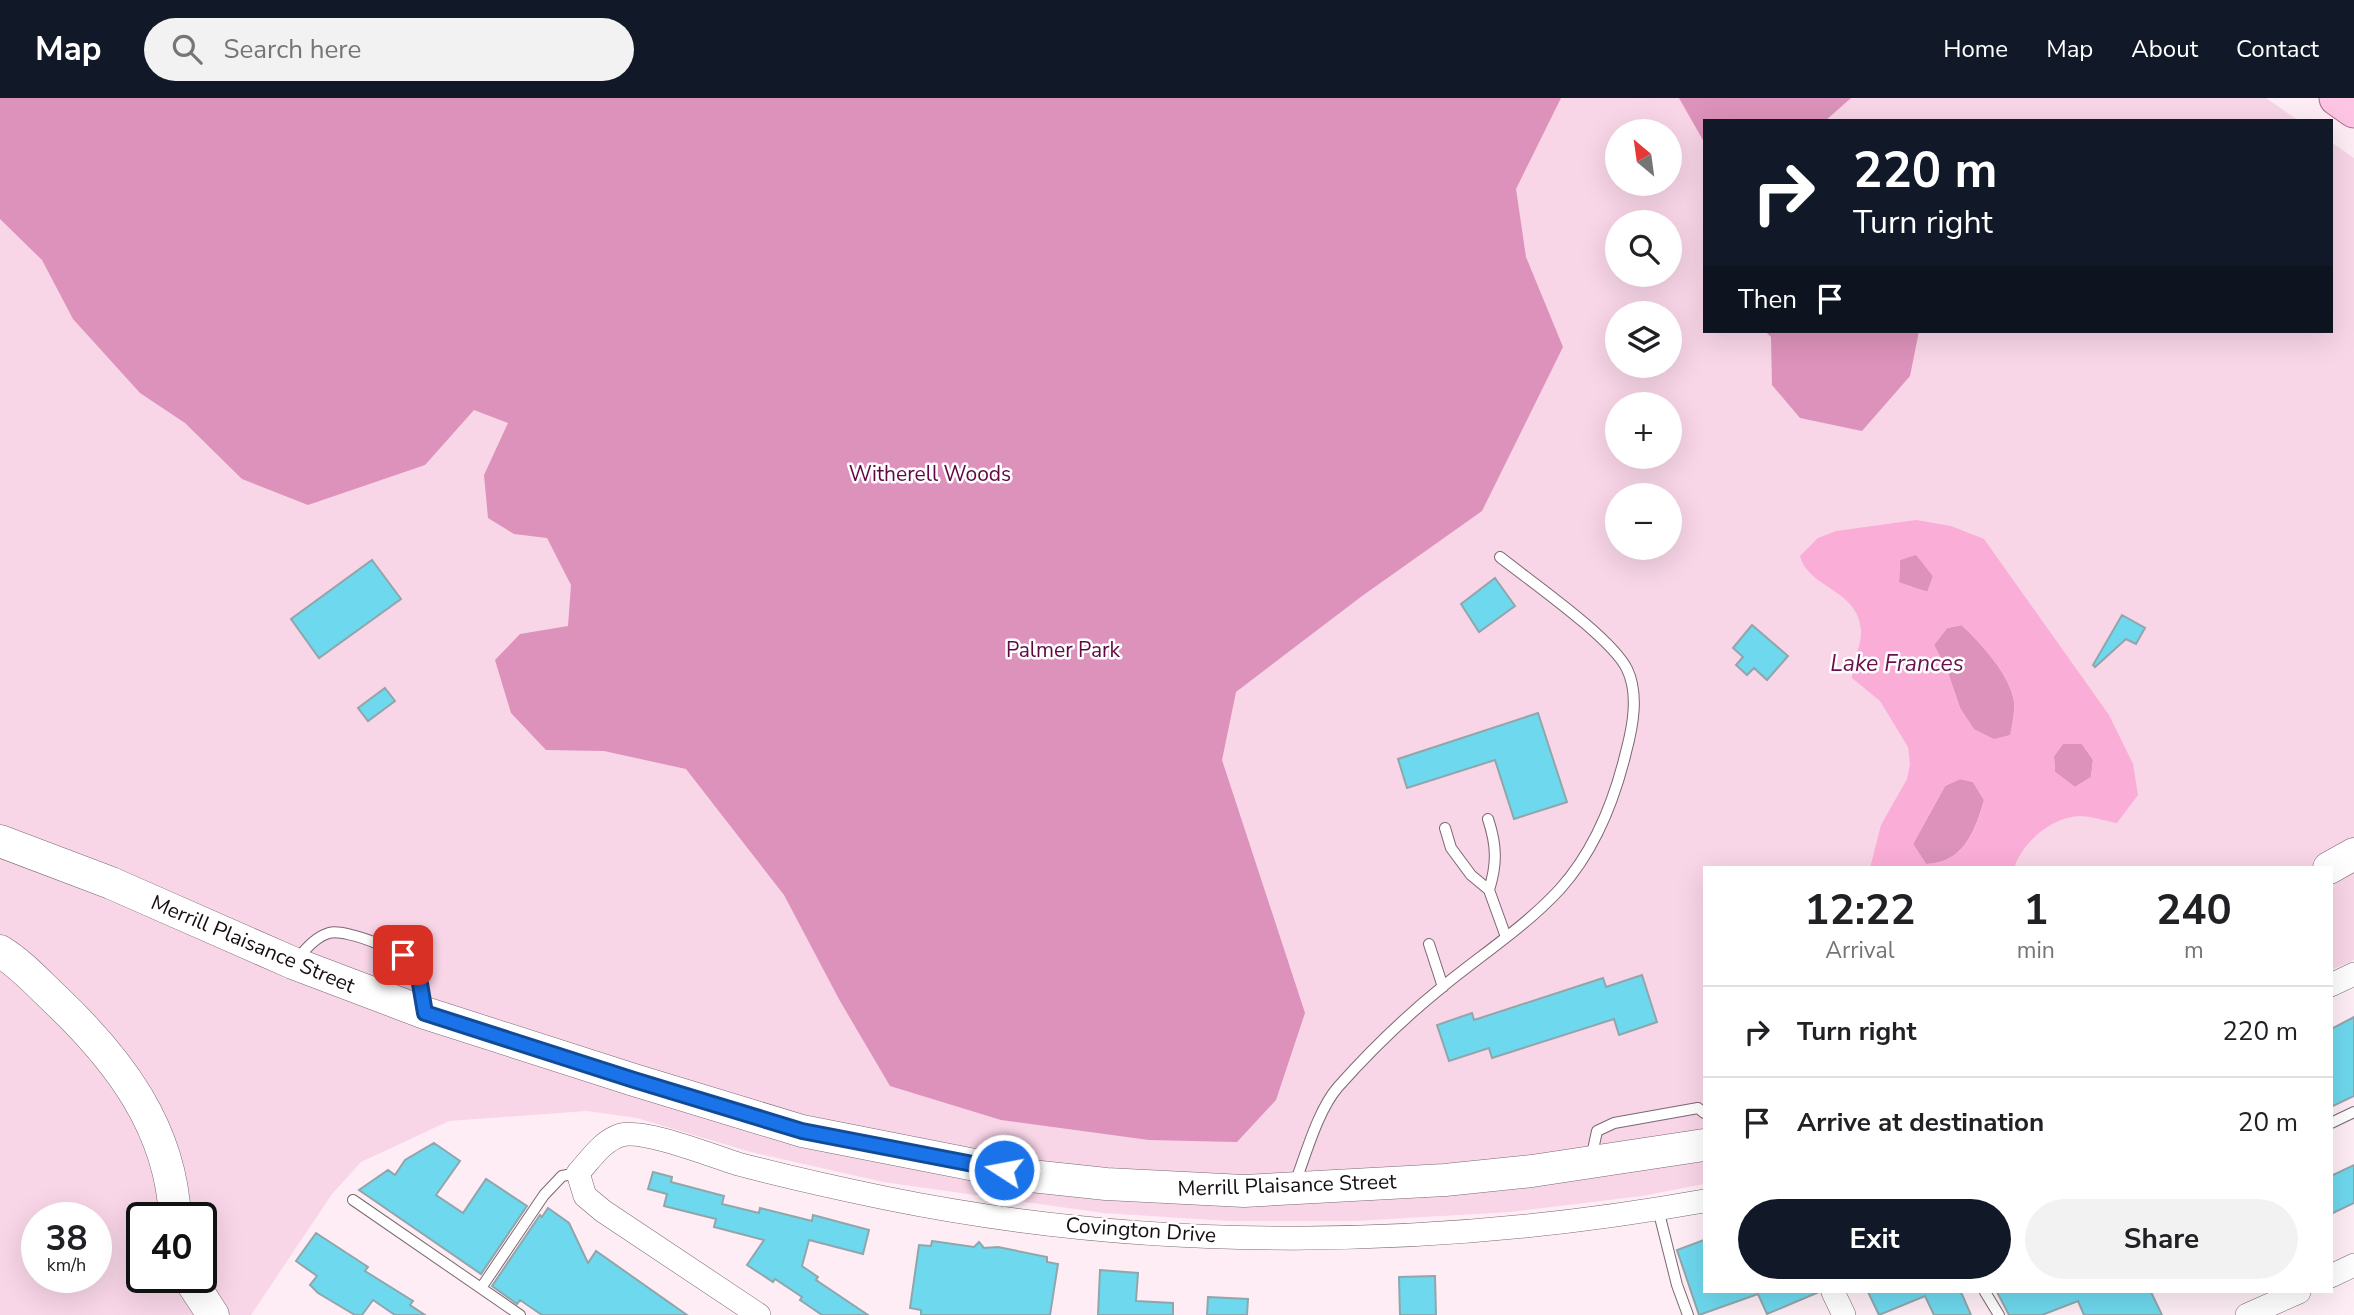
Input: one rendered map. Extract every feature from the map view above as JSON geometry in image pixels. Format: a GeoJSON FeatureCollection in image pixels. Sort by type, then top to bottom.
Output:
{"type":"FeatureCollection","features":[{"type":"Feature","properties":{"kind":"main road"},"geometry":{"type":"LineString","coordinates":[[2337,98],[2354,110]]}},
{"type":"Feature","properties":{"kind":"street","name":"Merrill Plaisance Street"},"geometry":{"type":"LineString","coordinates":[[0,841],[111,884],[293,963],[425,1013],[802,1131],[1031,1176],[1106,1184],[1244,1191],[1445,1180],[1590,1164],[1703,1145]]}},
{"type":"Feature","properties":{"kind":"street"},"geometry":{"type":"LineString","coordinates":[[2333,866],[2354,854]]}},
{"type":"Feature","properties":{"kind":"street"},"geometry":{"type":"LineString","coordinates":[[0,951],[24,969],[68,1011],[125,1076],[159,1136],[170,1169],[173,1202]]}},
{"type":"Feature","properties":{"kind":"street"},"geometry":{"type":"LineString","coordinates":[[2333,984],[2354,974]]}},
{"type":"Feature","properties":{"kind":"street","name":"Covington Drive"},"geometry":{"type":"LineString","coordinates":[[578,1173],[612,1139],[623,1135],[642,1135],[740,1164],[891,1199],[1046,1223],[1189,1235],[1336,1238],[1449,1233],[1585,1220],[1703,1201]]}},
{"type":"Feature","properties":{"kind":"street"},"geometry":{"type":"LineString","coordinates":[[578,1173],[585,1196],[603,1211],[759,1315]]}},
{"type":"Feature","properties":{"kind":"street"},"geometry":{"type":"LineString","coordinates":[[2333,1275],[2354,1265]]}},
{"type":"Feature","properties":{"kind":"street"},"geometry":{"type":"LineString","coordinates":[[198,1293],[213,1315]]}},
{"type":"Feature","properties":{"kind":"street"},"geometry":{"type":"LineString","coordinates":[[1833,1293],[1844,1315]]}},
{"type":"Feature","properties":{"kind":"street"},"geometry":{"type":"LineString","coordinates":[[2247,1315],[2297,1293]]}},
{"type":"Feature","properties":{"kind":"lane"},"geometry":{"type":"LineString","coordinates":[[1293,1188],[1312,1136],[1336,1090],[1388,1034],[1560,889],[1604,822],[1619,786],[1632,734],[1634,691],[1626,668],[1602,638],[1500,557]]}},
{"type":"Feature","properties":{"kind":"lane"},"geometry":{"type":"LineString","coordinates":[[1488,819],[1496,845],[1496,860],[1489,890]]}},
{"type":"Feature","properties":{"kind":"lane"},"geometry":{"type":"LineString","coordinates":[[1445,828],[1451,848],[1471,875],[1489,890],[1506,937]]}},
{"type":"Feature","properties":{"kind":"lane"},"geometry":{"type":"LineString","coordinates":[[293,963],[322,936],[335,932],[348,933],[409,959],[418,972],[425,1013]]}},
{"type":"Feature","properties":{"kind":"lane"},"geometry":{"type":"LineString","coordinates":[[1429,944],[1443,987]]}},
{"type":"Feature","properties":{"kind":"lane"},"geometry":{"type":"LineString","coordinates":[[1590,1164],[1597,1131],[1614,1123],[1698,1108],[1703,1112]]}},
{"type":"Feature","properties":{"kind":"lane"},"geometry":{"type":"LineString","coordinates":[[2333,1122],[2354,1112]]}},
{"type":"Feature","properties":{"kind":"lane"},"geometry":{"type":"LineString","coordinates":[[481,1288],[544,1195],[562,1176],[578,1173]]}},
{"type":"Feature","properties":{"kind":"lane"},"geometry":{"type":"LineString","coordinates":[[354,1200],[520,1315]]}},
{"type":"Feature","properties":{"kind":"lane"},"geometry":{"type":"LineString","coordinates":[[1658,1209],[1677,1285],[1688,1315]]}},
{"type":"Feature","properties":{"kind":"lane"},"geometry":{"type":"LineString","coordinates":[[1986,1293],[1999,1315]]}},
{"type":"Feature","properties":{"kind":"green space","name":"Palmer Park"},"geometry":{"type":"Polygon","coordinates":[[[0,98],[2266,98],[2296,119],[1703,119],[1703,333],[2333,333],[2333,143],[2354,158],[2354,960],[2333,969],[2333,866],[1703,866],[1703,1184],[1642,1196],[1510,1212],[1355,1221],[1229,1221],[1104,1213],[883,1182],[751,1152],[637,1118],[587,1111],[449,1121],[361,1162],[332,1194],[251,1315],[0,1315],[0,98]]]}},
{"type":"Feature","properties":{"kind":"green space","name":"Witherell Woods"},"geometry":{"type":"Polygon","coordinates":[[[0,98],[1561,98],[1516,189],[1526,257],[1563,347],[1482,511],[1362,596],[1236,692],[1222,760],[1305,1013],[1276,1100],[1237,1142],[1149,1140],[1001,1120],[890,1086],[840,1001],[784,895],[686,769],[604,751],[546,750],[511,713],[495,660],[520,634],[568,626],[571,585],[547,538],[514,534],[488,518],[484,475],[508,423],[474,410],[425,465],[308,505],[242,479],[185,423],[140,393],[73,319],[42,260],[0,219],[0,98]]]}},
{"type":"Feature","properties":{"kind":"green space"},"geometry":{"type":"Polygon","coordinates":[[[1679,98],[1851,98],[1827,119],[1703,119],[1703,140],[1679,98]]]}},
{"type":"Feature","properties":{"kind":"green space"},"geometry":{"type":"Polygon","coordinates":[[[1767,333],[1919,333],[1910,376],[1862,431],[1800,418],[1772,385],[1771,337],[1767,333]]]}},
{"type":"Feature","properties":{"kind":"green space"},"geometry":{"type":"Polygon","coordinates":[[[1916,554],[1933,576],[1928,592],[1899,583],[1900,560],[1916,554]]]}},
{"type":"Feature","properties":{"kind":"green space"},"geometry":{"type":"Polygon","coordinates":[[[1962,625],[1994,660],[2012,692],[2014,714],[2011,735],[1994,740],[1974,730],[1960,708],[1947,670],[1934,645],[1947,628],[1962,625]]]}},
{"type":"Feature","properties":{"kind":"green space"},"geometry":{"type":"Polygon","coordinates":[[[2063,744],[2082,744],[2093,760],[2091,777],[2075,787],[2055,772],[2054,756],[2063,744]]]}},
{"type":"Feature","properties":{"kind":"green space"},"geometry":{"type":"Polygon","coordinates":[[[1960,779],[1973,782],[1984,800],[1976,823],[1966,844],[1958,852],[1939,862],[1926,864],[1913,844],[1945,786],[1960,779]]]}},
{"type":"Feature","properties":{"kind":"water","name":"Lake Frances"},"geometry":{"type":"Polygon","coordinates":[[[1916,520],[1951,526],[1984,539],[2109,715],[2133,764],[2138,795],[2117,823],[2079,816],[2058,821],[2031,841],[2015,866],[1871,866],[1881,825],[1907,779],[1910,764],[1908,747],[1880,701],[1852,678],[1861,637],[1858,616],[1843,597],[1813,576],[1800,556],[1818,538],[1836,531],[1916,520]],[[1916,555],[1900,560],[1899,582],[1927,592],[1933,576],[1916,555]],[[1961,625],[1947,628],[1934,645],[1947,670],[1960,708],[1974,729],[1994,739],[2010,735],[2014,714],[2012,692],[2001,671],[1961,625]],[[2063,744],[2054,756],[2055,772],[2075,787],[2091,777],[2093,760],[2082,744],[2063,744]],[[1960,779],[1945,786],[1913,844],[1926,864],[1950,858],[1959,852],[1977,823],[1984,800],[1973,782],[1960,779]]]}},
{"type":"Feature","properties":{"kind":"building"},"geometry":{"type":"Polygon","coordinates":[[[372,560],[401,599],[319,658],[291,619],[372,560]]]}},
{"type":"Feature","properties":{"kind":"building"},"geometry":{"type":"Polygon","coordinates":[[[1495,578],[1515,606],[1479,632],[1461,604],[1495,578]]]}},
{"type":"Feature","properties":{"kind":"building"},"geometry":{"type":"Polygon","coordinates":[[[2122,615],[2145,628],[2136,644],[2126,639],[2095,667],[2093,665],[2122,615]]]}},
{"type":"Feature","properties":{"kind":"building"},"geometry":{"type":"Polygon","coordinates":[[[1752,625],[1788,656],[1767,680],[1754,668],[1747,675],[1736,665],[1743,657],[1733,648],[1752,625]]]}},
{"type":"Feature","properties":{"kind":"building"},"geometry":{"type":"Polygon","coordinates":[[[385,688],[395,701],[368,721],[358,708],[385,688]]]}},
{"type":"Feature","properties":{"kind":"building"},"geometry":{"type":"Polygon","coordinates":[[[1538,713],[1567,802],[1514,819],[1495,760],[1407,788],[1398,759],[1538,713]]]}},
{"type":"Feature","properties":{"kind":"building"},"geometry":{"type":"Polygon","coordinates":[[[1642,975],[1657,1022],[1619,1035],[1614,1019],[1492,1058],[1489,1048],[1449,1061],[1437,1025],[1472,1013],[1474,1020],[1603,978],[1606,987],[1642,975]]]}},
{"type":"Feature","properties":{"kind":"building"},"geometry":{"type":"Polygon","coordinates":[[[2354,1017],[2354,1096],[2333,1106],[2333,1028],[2354,1017]]]}},
{"type":"Feature","properties":{"kind":"building"},"geometry":{"type":"Polygon","coordinates":[[[434,1143],[460,1161],[436,1195],[463,1213],[486,1179],[527,1206],[481,1274],[359,1190],[388,1170],[395,1175],[405,1160],[434,1143]]]}},
{"type":"Feature","properties":{"kind":"building"},"geometry":{"type":"Polygon","coordinates":[[[2354,1165],[2354,1203],[2333,1213],[2333,1175],[2354,1165]]]}},
{"type":"Feature","properties":{"kind":"building"},"geometry":{"type":"Polygon","coordinates":[[[653,1172],[672,1177],[671,1182],[724,1196],[722,1204],[759,1213],[760,1208],[812,1221],[813,1215],[869,1230],[863,1254],[809,1240],[802,1266],[818,1277],[816,1280],[868,1315],[822,1315],[800,1300],[802,1297],[775,1279],[773,1282],[747,1265],[764,1240],[714,1227],[716,1219],[664,1206],[667,1194],[648,1189],[653,1172]]]}},
{"type":"Feature","properties":{"kind":"building"},"geometry":{"type":"Polygon","coordinates":[[[548,1208],[569,1223],[588,1263],[596,1251],[687,1315],[542,1315],[520,1300],[517,1304],[492,1286],[540,1215],[542,1217],[548,1208]]]}},
{"type":"Feature","properties":{"kind":"building"},"geometry":{"type":"Polygon","coordinates":[[[316,1233],[368,1267],[365,1271],[413,1301],[410,1305],[425,1315],[395,1315],[373,1300],[362,1315],[355,1315],[318,1293],[310,1285],[317,1276],[296,1261],[316,1233]]]}},
{"type":"Feature","properties":{"kind":"building"},"geometry":{"type":"Polygon","coordinates":[[[1703,1240],[1703,1293],[1817,1293],[1767,1314],[1758,1294],[1699,1315],[1677,1250],[1703,1240]]]}},
{"type":"Feature","properties":{"kind":"building"},"geometry":{"type":"Polygon","coordinates":[[[932,1241],[974,1247],[979,1242],[984,1248],[998,1247],[1047,1257],[1047,1262],[1058,1264],[1050,1315],[921,1315],[921,1310],[910,1308],[919,1245],[931,1246],[932,1241]]]}},
{"type":"Feature","properties":{"kind":"building"},"geometry":{"type":"Polygon","coordinates":[[[1100,1270],[1138,1273],[1136,1301],[1173,1303],[1173,1315],[1098,1315],[1100,1270]]]}},
{"type":"Feature","properties":{"kind":"building"},"geometry":{"type":"Polygon","coordinates":[[[1435,1276],[1436,1315],[1400,1315],[1399,1277],[1435,1276]]]}},
{"type":"Feature","properties":{"kind":"building"},"geometry":{"type":"Polygon","coordinates":[[[1868,1293],[1961,1293],[1971,1315],[1934,1315],[1925,1296],[1879,1315],[1868,1293]]]}},
{"type":"Feature","properties":{"kind":"building"},"geometry":{"type":"Polygon","coordinates":[[[1998,1293],[2151,1293],[2162,1315],[2084,1315],[2078,1301],[2042,1315],[2009,1315],[1998,1293]]]}},
{"type":"Feature","properties":{"kind":"building"},"geometry":{"type":"Polygon","coordinates":[[[1208,1297],[1248,1299],[1247,1315],[1207,1315],[1208,1297]]]}},
{"type":"Feature","properties":{"kind":"route"},"geometry":{"type":"LineString","coordinates":[[403,955],[414,964],[418,972],[425,1013],[802,1131],[1004,1170]]}}]}
